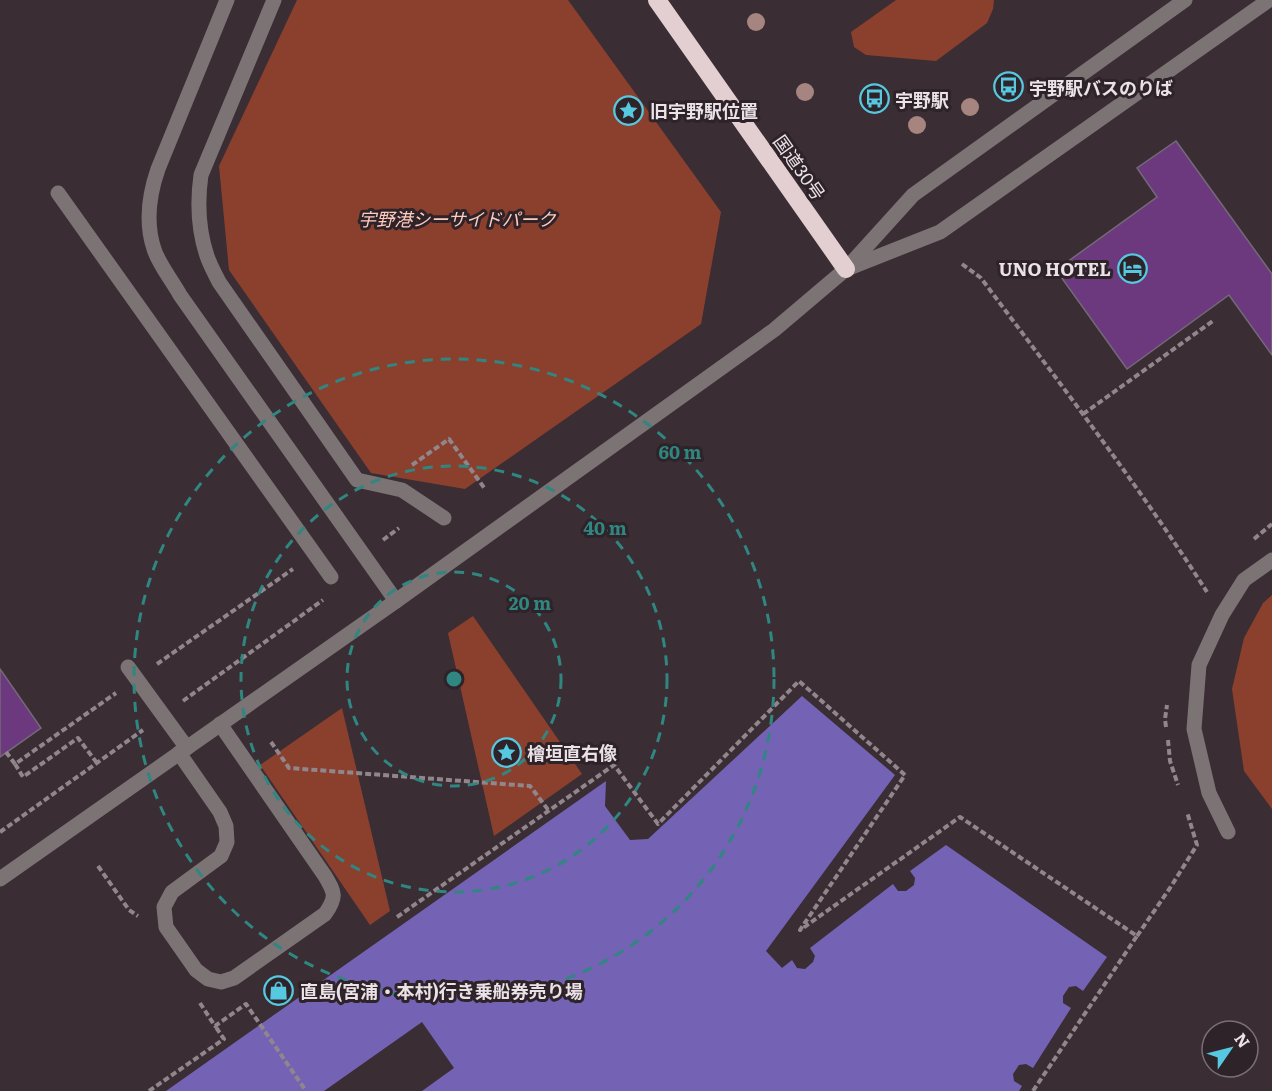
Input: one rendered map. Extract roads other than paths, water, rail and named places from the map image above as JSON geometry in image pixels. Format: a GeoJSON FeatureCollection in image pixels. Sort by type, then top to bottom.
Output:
{"type":"FeatureCollection","features":[{"type":"Feature","properties":{"kind":"highway","name":"国道30号"},"geometry":{"type":"LineString","coordinates":[[657,0],[846,269]]}},
{"type":"Feature","properties":{"kind":"street"},"geometry":{"type":"LineString","coordinates":[[227,0],[151,190],[148,223],[154,251],[180,295],[396,601]]}},
{"type":"Feature","properties":{"kind":"street"},"geometry":{"type":"LineString","coordinates":[[274,0],[201,175],[198,207],[207,258],[219,282],[357,480],[402,489],[444,518]]}},
{"type":"Feature","properties":{"kind":"street"},"geometry":{"type":"LineString","coordinates":[[0,879],[396,601],[774,330],[846,269],[914,195],[1185,0]]}},
{"type":"Feature","properties":{"kind":"street"},"geometry":{"type":"LineString","coordinates":[[846,269],[940,232],[1269,0]]}},
{"type":"Feature","properties":{"kind":"street"},"geometry":{"type":"LineString","coordinates":[[58,193],[331,577]]}},
{"type":"Feature","properties":{"kind":"street"},"geometry":{"type":"LineString","coordinates":[[1228,832],[1209,793],[1194,729],[1199,664],[1222,615],[1244,580],[1272,560]]}},
{"type":"Feature","properties":{"kind":"street"},"geometry":{"type":"LineString","coordinates":[[128,667],[183,750],[226,826],[227,842],[221,856],[172,892],[164,907],[166,927],[196,970],[208,979],[221,982],[234,978],[325,914],[332,904],[334,891],[220,724]]}},
{"type":"Feature","properties":{"kind":"place","name":"宇野駅バスのりば"},"geometry":{"type":"Point","coordinates":[1008,87]}},
{"type":"Feature","properties":{"kind":"place","name":"宇野駅"},"geometry":{"type":"Point","coordinates":[874,99]}},
{"type":"Feature","properties":{"kind":"place","name":"旧宇野駅位置"},"geometry":{"type":"Point","coordinates":[629,110]}},
{"type":"Feature","properties":{"kind":"place","name":"UNO HOTEL"},"geometry":{"type":"Point","coordinates":[1132,268]}},
{"type":"Feature","properties":{"kind":"place","name":"檜垣直右像"},"geometry":{"type":"Point","coordinates":[506,752]}},
{"type":"Feature","properties":{"kind":"place","name":"直島(宮浦・本村)行き乗船券売り場"},"geometry":{"type":"Point","coordinates":[279,990]}},
{"type":"Feature","properties":{"kind":"park label","name":"宇野港シーサイドパーク"},"geometry":{"type":"Point","coordinates":[457,218]}}]}
